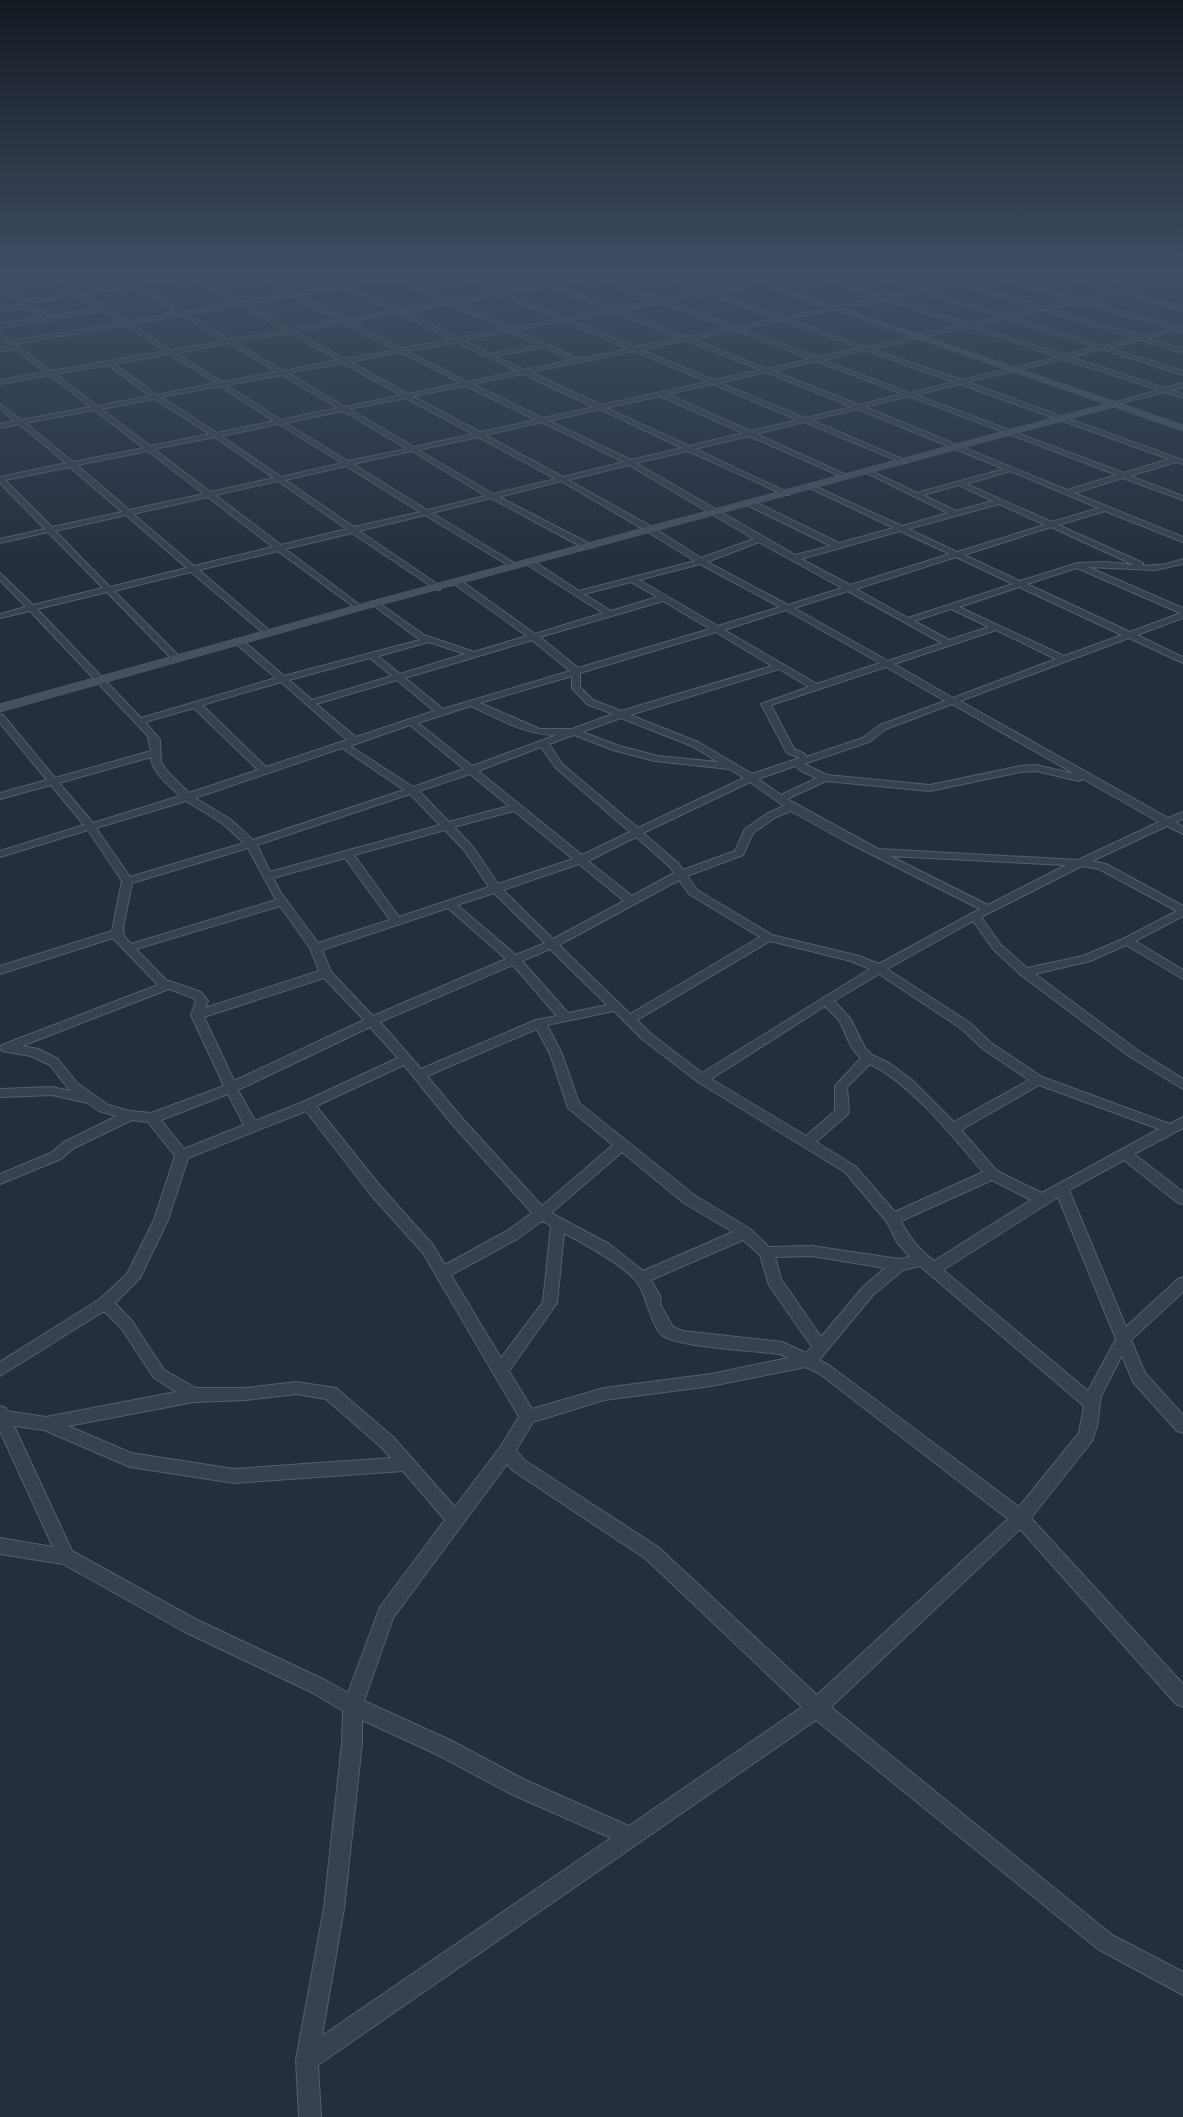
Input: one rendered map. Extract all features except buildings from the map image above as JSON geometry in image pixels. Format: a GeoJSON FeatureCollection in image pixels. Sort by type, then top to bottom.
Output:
{"type":"FeatureCollection","features":[{"type":"Feature","properties":{"kind":"street"},"geometry":{"type":"LineString","coordinates":[[46,370],[358,608]]}},
{"type":"Feature","properties":{"kind":"street"},"geometry":{"type":"LineString","coordinates":[[0,382],[69,370]]}},
{"type":"Feature","properties":{"kind":"street"},"geometry":{"type":"LineString","coordinates":[[118,370],[437,588]]}},
{"type":"Feature","properties":{"kind":"street"},"geometry":{"type":"LineString","coordinates":[[199,370],[513,566]]}},
{"type":"Feature","properties":{"kind":"street"},"geometry":{"type":"LineString","coordinates":[[281,370],[492,496],[587,546]]}},
{"type":"Feature","properties":{"kind":"street"},"geometry":{"type":"LineString","coordinates":[[0,426],[297,370]]}},
{"type":"Feature","properties":{"kind":"street"},"geometry":{"type":"LineString","coordinates":[[361,370],[562,478],[700,561],[786,607],[952,702],[1028,752],[1098,784],[1183,831]]}},
{"type":"Feature","properties":{"kind":"street"},"geometry":{"type":"LineString","coordinates":[[440,370],[629,462],[848,589],[909,620],[948,643]]}},
{"type":"Feature","properties":{"kind":"street"},"geometry":{"type":"LineString","coordinates":[[520,370],[787,494]]}},
{"type":"Feature","properties":{"kind":"street"},"geometry":{"type":"LineString","coordinates":[[0,479],[535,370]]}},
{"type":"Feature","properties":{"kind":"street"},"geometry":{"type":"LineString","coordinates":[[684,370],[905,462]]}},
{"type":"Feature","properties":{"kind":"street"},"geometry":{"type":"LineString","coordinates":[[762,370],[859,407],[1183,540]]}},
{"type":"Feature","properties":{"kind":"street"},"geometry":{"type":"LineString","coordinates":[[0,541],[770,370]]}},
{"type":"Feature","properties":{"kind":"street"},"geometry":{"type":"LineString","coordinates":[[845,370],[1183,498]]}},
{"type":"Feature","properties":{"kind":"street"},"geometry":{"type":"LineString","coordinates":[[926,370],[1181,460]]}},
{"type":"Feature","properties":{"kind":"street"},"geometry":{"type":"LineString","coordinates":[[0,616],[562,478],[1014,370],[1183,428]]}},
{"type":"Feature","properties":{"kind":"street"},"geometry":{"type":"LineString","coordinates":[[1104,370],[1183,396]]}},
{"type":"Feature","properties":{"kind":"street"},"geometry":{"type":"LineString","coordinates":[[0,708],[376,603],[869,472],[1183,385]]}},
{"type":"Feature","properties":{"kind":"street"},"geometry":{"type":"LineString","coordinates":[[660,394],[847,477]]}},
{"type":"Feature","properties":{"kind":"street"},"geometry":{"type":"LineString","coordinates":[[0,406],[71,464],[268,633]]}},
{"type":"Feature","properties":{"kind":"street"},"geometry":{"type":"LineString","coordinates":[[1068,492],[1181,460]]}},
{"type":"Feature","properties":{"kind":"street"},"geometry":{"type":"LineString","coordinates":[[916,494],[1011,469]]}},
{"type":"Feature","properties":{"kind":"street"},"geometry":{"type":"LineString","coordinates":[[869,472],[954,513]]}},
{"type":"Feature","properties":{"kind":"street"},"geometry":{"type":"LineString","coordinates":[[0,479],[176,658]]}},
{"type":"Feature","properties":{"kind":"street"},"geometry":{"type":"LineString","coordinates":[[959,483],[1146,569]]}},
{"type":"Feature","properties":{"kind":"street"},"geometry":{"type":"LineString","coordinates":[[812,487],[1183,660]]}},
{"type":"Feature","properties":{"kind":"street"},"geometry":{"type":"LineString","coordinates":[[795,558],[1000,501]]}},
{"type":"Feature","properties":{"kind":"street"},"geometry":{"type":"LineString","coordinates":[[750,504],[838,546]]}},
{"type":"Feature","properties":{"kind":"street"},"geometry":{"type":"LineString","coordinates":[[0,854],[187,798],[441,712],[718,629],[1106,508]]}},
{"type":"Feature","properties":{"kind":"street"},"geometry":{"type":"LineString","coordinates":[[579,593],[700,561],[760,539]]}},
{"type":"Feature","properties":{"kind":"street"},"geometry":{"type":"LineString","coordinates":[[909,620],[1078,565],[1105,564],[1146,569],[1166,567],[1183,561]]}},
{"type":"Feature","properties":{"kind":"street"},"geometry":{"type":"LineString","coordinates":[[529,562],[610,614]]}},
{"type":"Feature","properties":{"kind":"street"},"geometry":{"type":"LineString","coordinates":[[1078,565],[1183,613]]}},
{"type":"Feature","properties":{"kind":"street"},"geometry":{"type":"LineString","coordinates":[[0,575],[155,740],[158,767],[187,798],[226,821],[251,844],[282,902],[316,948],[326,973],[372,1021],[456,1120],[541,1214],[604,1248],[642,1278],[653,1296],[654,1306],[668,1331],[681,1337],[782,1348],[825,1370],[1020,1518],[1183,1698]]}},
{"type":"Feature","properties":{"kind":"street"},"geometry":{"type":"LineString","coordinates":[[632,579],[815,687]]}},
{"type":"Feature","properties":{"kind":"street"},"geometry":{"type":"LineString","coordinates":[[457,582],[533,636],[576,671]]}},
{"type":"Feature","properties":{"kind":"street"},"geometry":{"type":"LineString","coordinates":[[310,703],[664,598]]}},
{"type":"Feature","properties":{"kind":"street"},"geometry":{"type":"LineString","coordinates":[[376,603],[421,637],[472,654]]}},
{"type":"Feature","properties":{"kind":"street"},"geometry":{"type":"LineString","coordinates":[[951,606],[1065,660]]}},
{"type":"Feature","properties":{"kind":"street"},"geometry":{"type":"LineString","coordinates":[[316,948],[581,860],[635,832],[751,778],[799,759],[866,740],[883,727],[1130,636],[1183,613]]}},
{"type":"Feature","properties":{"kind":"street"},"geometry":{"type":"LineString","coordinates":[[995,628],[766,704],[790,751],[799,759],[806,770],[825,778],[930,788],[1020,769],[1036,768],[1098,784]]}},
{"type":"Feature","properties":{"kind":"street"},"geometry":{"type":"LineString","coordinates":[[139,721],[282,679],[428,640]]}},
{"type":"Feature","properties":{"kind":"street"},"geometry":{"type":"LineString","coordinates":[[238,641],[354,741]]}},
{"type":"Feature","properties":{"kind":"street"},"geometry":{"type":"LineString","coordinates":[[372,654],[441,712]]}},
{"type":"Feature","properties":{"kind":"street"},"geometry":{"type":"LineString","coordinates":[[127,881],[251,844],[412,790],[622,714],[780,666]]}},
{"type":"Feature","properties":{"kind":"street"},"geometry":{"type":"LineString","coordinates":[[576,671],[576,688],[590,702],[695,744],[733,766],[790,807],[874,852],[988,909]]}},
{"type":"Feature","properties":{"kind":"street"},"geometry":{"type":"LineString","coordinates":[[472,703],[533,730],[574,732],[616,748],[658,759],[733,766]]}},
{"type":"Feature","properties":{"kind":"street"},"geometry":{"type":"LineString","coordinates":[[195,704],[264,771]]}},
{"type":"Feature","properties":{"kind":"street"},"geometry":{"type":"LineString","coordinates":[[0,717],[90,826],[127,881],[116,933]]}},
{"type":"Feature","properties":{"kind":"street"},"geometry":{"type":"LineString","coordinates":[[412,722],[630,900]]}},
{"type":"Feature","properties":{"kind":"street"},"geometry":{"type":"LineString","coordinates":[[543,743],[559,766],[674,865],[693,892],[768,938],[855,958],[879,968],[966,1026],[988,1046],[1038,1080],[1177,1125]]}},
{"type":"Feature","properties":{"kind":"street"},"geometry":{"type":"LineString","coordinates":[[343,745],[412,790],[448,825],[456,837],[474,855],[496,889],[646,1036],[702,1079],[850,1169],[893,1220],[906,1244],[1091,1403]]}},
{"type":"Feature","properties":{"kind":"street"},"geometry":{"type":"LineString","coordinates":[[1020,769],[1028,752]]}},
{"type":"Feature","properties":{"kind":"street"},"geometry":{"type":"LineString","coordinates":[[0,796],[156,753]]}},
{"type":"Feature","properties":{"kind":"street"},"geometry":{"type":"LineString","coordinates":[[780,799],[825,778]]}},
{"type":"Feature","properties":{"kind":"street"},"geometry":{"type":"LineString","coordinates":[[267,876],[516,807]]}},
{"type":"Feature","properties":{"kind":"street"},"geometry":{"type":"LineString","coordinates":[[3,1049],[34,1052],[54,1062],[72,1086],[104,1108],[130,1115],[152,1118],[231,1088],[372,1021],[552,944],[680,874],[739,853],[749,831],[772,815],[790,807]]}},
{"type":"Feature","properties":{"kind":"street"},"geometry":{"type":"LineString","coordinates":[[702,1079],[879,968],[988,909],[1082,862],[1183,815]]}},
{"type":"Feature","properties":{"kind":"street"},"geometry":{"type":"LineString","coordinates":[[874,852],[1082,862],[1102,866],[1183,911]]}},
{"type":"Feature","properties":{"kind":"street"},"geometry":{"type":"LineString","coordinates":[[347,853],[396,921]]}},
{"type":"Feature","properties":{"kind":"street"},"geometry":{"type":"LineString","coordinates":[[129,948],[282,902]]}},
{"type":"Feature","properties":{"kind":"street"},"geometry":{"type":"LineString","coordinates":[[450,904],[515,960],[564,1016]]}},
{"type":"Feature","properties":{"kind":"street"},"geometry":{"type":"LineString","coordinates":[[1024,972],[1086,959],[1127,941],[1183,911]]}},
{"type":"Feature","properties":{"kind":"street"},"geometry":{"type":"LineString","coordinates":[[975,916],[997,947],[1024,972],[1133,1053],[1183,1085]]}},
{"type":"Feature","properties":{"kind":"street"},"geometry":{"type":"LineString","coordinates":[[116,933],[167,986],[197,995],[200,998],[202,1001],[197,1014],[231,1088],[251,1126]]}},
{"type":"Feature","properties":{"kind":"street"},"geometry":{"type":"LineString","coordinates":[[0,970],[116,933]]}},
{"type":"Feature","properties":{"kind":"street"},"geometry":{"type":"LineString","coordinates":[[629,1020],[768,938]]}},
{"type":"Feature","properties":{"kind":"street"},"geometry":{"type":"LineString","coordinates":[[1127,941],[1183,975]]}},
{"type":"Feature","properties":{"kind":"street"},"geometry":{"type":"LineString","coordinates":[[197,1014],[326,973]]}},
{"type":"Feature","properties":{"kind":"street"},"geometry":{"type":"LineString","coordinates":[[3,1049],[167,986]]}},
{"type":"Feature","properties":{"kind":"street"},"geometry":{"type":"LineString","coordinates":[[826,1000],[846,1021],[851,1036],[860,1051],[868,1058],[885,1066],[907,1083],[953,1129],[992,1174],[1043,1200]]}},
{"type":"Feature","properties":{"kind":"street"},"geometry":{"type":"LineString","coordinates":[[418,1075],[540,1023],[564,1016],[616,1007]]}},
{"type":"Feature","properties":{"kind":"street"},"geometry":{"type":"LineString","coordinates":[[540,1023],[556,1054],[573,1105],[689,1199],[746,1232],[766,1252],[774,1280],[821,1348]]}},
{"type":"Feature","properties":{"kind":"street"},"geometry":{"type":"LineString","coordinates":[[808,1142],[842,1112],[841,1086],[868,1058]]}},
{"type":"Feature","properties":{"kind":"street"},"geometry":{"type":"LineString","coordinates":[[0,1370],[105,1303],[133,1278],[161,1220],[182,1156],[251,1126],[308,1105],[405,1060]]}},
{"type":"Feature","properties":{"kind":"street"},"geometry":{"type":"LineString","coordinates":[[953,1129],[1038,1080]]}},
{"type":"Feature","properties":{"kind":"street"},"geometry":{"type":"LineString","coordinates":[[0,1093],[52,1091],[94,1101]]}},
{"type":"Feature","properties":{"kind":"street"},"geometry":{"type":"LineString","coordinates":[[308,1105],[376,1190],[428,1249],[528,1416]]}},
{"type":"Feature","properties":{"kind":"street"},"geometry":{"type":"LineString","coordinates":[[0,1179],[56,1156],[69,1144],[130,1115]]}},
{"type":"Feature","properties":{"kind":"street"},"geometry":{"type":"LineString","coordinates":[[152,1118],[182,1156]]}},
{"type":"Feature","properties":{"kind":"street"},"geometry":{"type":"LineString","coordinates":[[766,1252],[812,1251],[861,1261],[899,1265],[928,1264],[1061,1188],[1126,1155],[1177,1125]]}},
{"type":"Feature","properties":{"kind":"street"},"geometry":{"type":"LineString","coordinates":[[442,1273],[512,1234],[541,1214],[621,1145]]}},
{"type":"Feature","properties":{"kind":"street"},"geometry":{"type":"LineString","coordinates":[[1126,1155],[1183,1199]]}},
{"type":"Feature","properties":{"kind":"street"},"geometry":{"type":"LineString","coordinates":[[893,1220],[992,1174]]}},
{"type":"Feature","properties":{"kind":"street"},"geometry":{"type":"LineString","coordinates":[[1061,1188],[1139,1377],[1183,1426]]}},
{"type":"Feature","properties":{"kind":"street"},"geometry":{"type":"LineString","coordinates":[[501,1370],[550,1303],[558,1223]]}},
{"type":"Feature","properties":{"kind":"street"},"geometry":{"type":"LineString","coordinates":[[642,1278],[746,1232]]}},
{"type":"Feature","properties":{"kind":"street"},"geometry":{"type":"LineString","coordinates":[[310,2117],[307,2060],[334,1908],[352,1743],[353,1706],[386,1613],[455,1519],[508,1452],[528,1416],[604,1394],[711,1380],[807,1361],[821,1348],[868,1292],[899,1265]]}},
{"type":"Feature","properties":{"kind":"street"},"geometry":{"type":"LineString","coordinates":[[307,2060],[817,1708],[1020,1518],[1086,1436],[1091,1403],[1123,1338],[1180,1291]]}},
{"type":"Feature","properties":{"kind":"street"},"geometry":{"type":"LineString","coordinates":[[105,1303],[128,1325],[159,1374],[194,1395]]}},
{"type":"Feature","properties":{"kind":"street"},"geometry":{"type":"LineString","coordinates":[[46,1424],[194,1395],[246,1394],[296,1388],[330,1394],[387,1442],[455,1519]]}},
{"type":"Feature","properties":{"kind":"street"},"geometry":{"type":"LineString","coordinates":[[1,1415],[46,1424],[130,1460],[234,1476],[406,1464]]}},
{"type":"Feature","properties":{"kind":"street"},"geometry":{"type":"LineString","coordinates":[[1,1415],[66,1557]]}},
{"type":"Feature","properties":{"kind":"street"},"geometry":{"type":"LineString","coordinates":[[508,1452],[518,1465],[652,1554],[817,1708],[1105,1942],[1183,1984]]}},
{"type":"Feature","properties":{"kind":"street"},"geometry":{"type":"LineString","coordinates":[[0,1546],[66,1557],[189,1624],[320,1686],[353,1706],[445,1748],[518,1787],[630,1836]]}}]}
